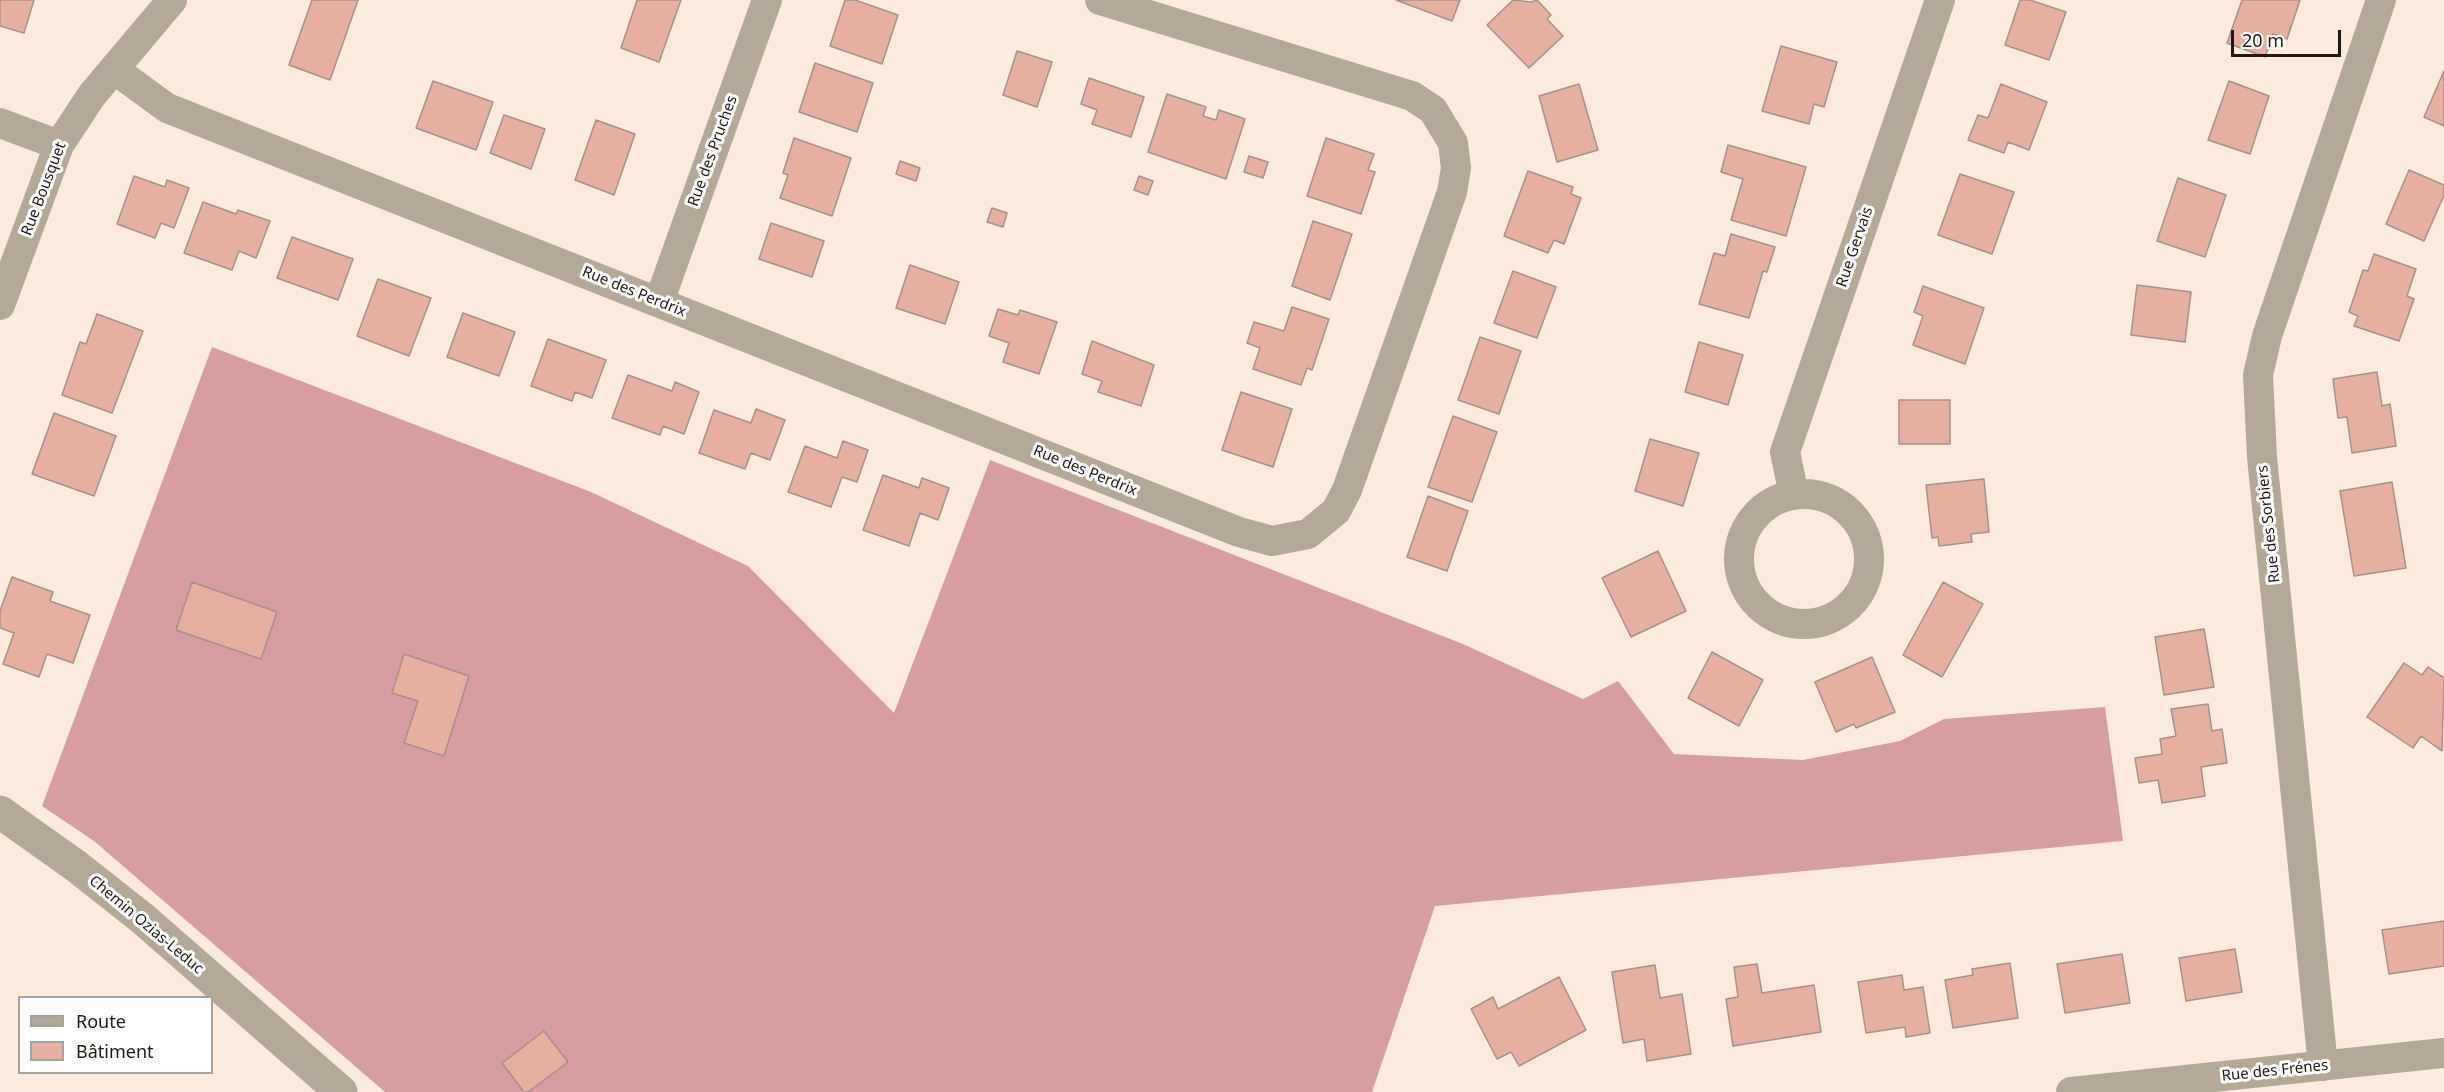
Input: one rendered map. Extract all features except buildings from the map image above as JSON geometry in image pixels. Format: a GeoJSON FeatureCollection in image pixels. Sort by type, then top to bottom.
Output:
{"type":"FeatureCollection","features":[{"type":"Feature","properties":{"kind":"street","name":"Rue Bousquet"},"geometry":{"type":"LineString","coordinates":[[0,304],[59,145],[92,95],[172,0]]}},
{"type":"Feature","properties":{"kind":"street","name":"Rue des Pruches"},"geometry":{"type":"LineString","coordinates":[[659,302],[767,0]]}},
{"type":"Feature","properties":{"kind":"street","name":"Rue des Perdrix"},"geometry":{"type":"LineString","coordinates":[[115,69],[167,108],[1248,535],[1284,540],[1308,534],[1336,511],[1351,479],[1452,192],[1456,168],[1453,142],[1433,110],[1412,96],[1100,0]]}},
{"type":"Feature","properties":{"kind":"street","name":"Rue Gervais"},"geometry":{"type":"LineString","coordinates":[[1794,495],[1785,452],[1940,0]]}},
{"type":"Feature","properties":{"kind":"street","name":"Rue des Sorbiers"},"geometry":{"type":"LineString","coordinates":[[2323,1066],[2262,457],[2258,375],[2266,336],[2381,0]]}},
{"type":"Feature","properties":{"kind":"street"},"geometry":{"type":"LineString","coordinates":[[0,123],[59,145]]}},
{"type":"Feature","properties":{"kind":"street"},"geometry":{"type":"LineString","coordinates":[[1794,495],[1816,495],[1838,503],[1855,518],[1866,538],[1869,561],[1864,583],[1853,602],[1836,616],[1814,624],[1794,624],[1774,617],[1758,606],[1746,589],[1740,569],[1743,539],[1758,513],[1775,501],[1794,495]]}},
{"type":"Feature","properties":{"kind":"street","name":"Chemin Ozias-Leduc"},"geometry":{"type":"LineString","coordinates":[[0,812],[68,860],[141,918],[341,1092]]}},
{"type":"Feature","properties":{"kind":"street","name":"Rue des Frénes"},"geometry":{"type":"LineString","coordinates":[[2071,1092],[2444,1053]]}},
{"type":"Feature","properties":{"kind":"shaded area"},"geometry":{"type":"Polygon","coordinates":[[[212,347],[591,492],[748,566],[894,713],[990,460],[1463,644],[1583,699],[1618,681],[1674,754],[1803,760],[1900,741],[1944,719],[2105,707],[2123,841],[1435,906],[1372,1092],[385,1092],[94,841],[42,806],[212,347]]]}}]}
